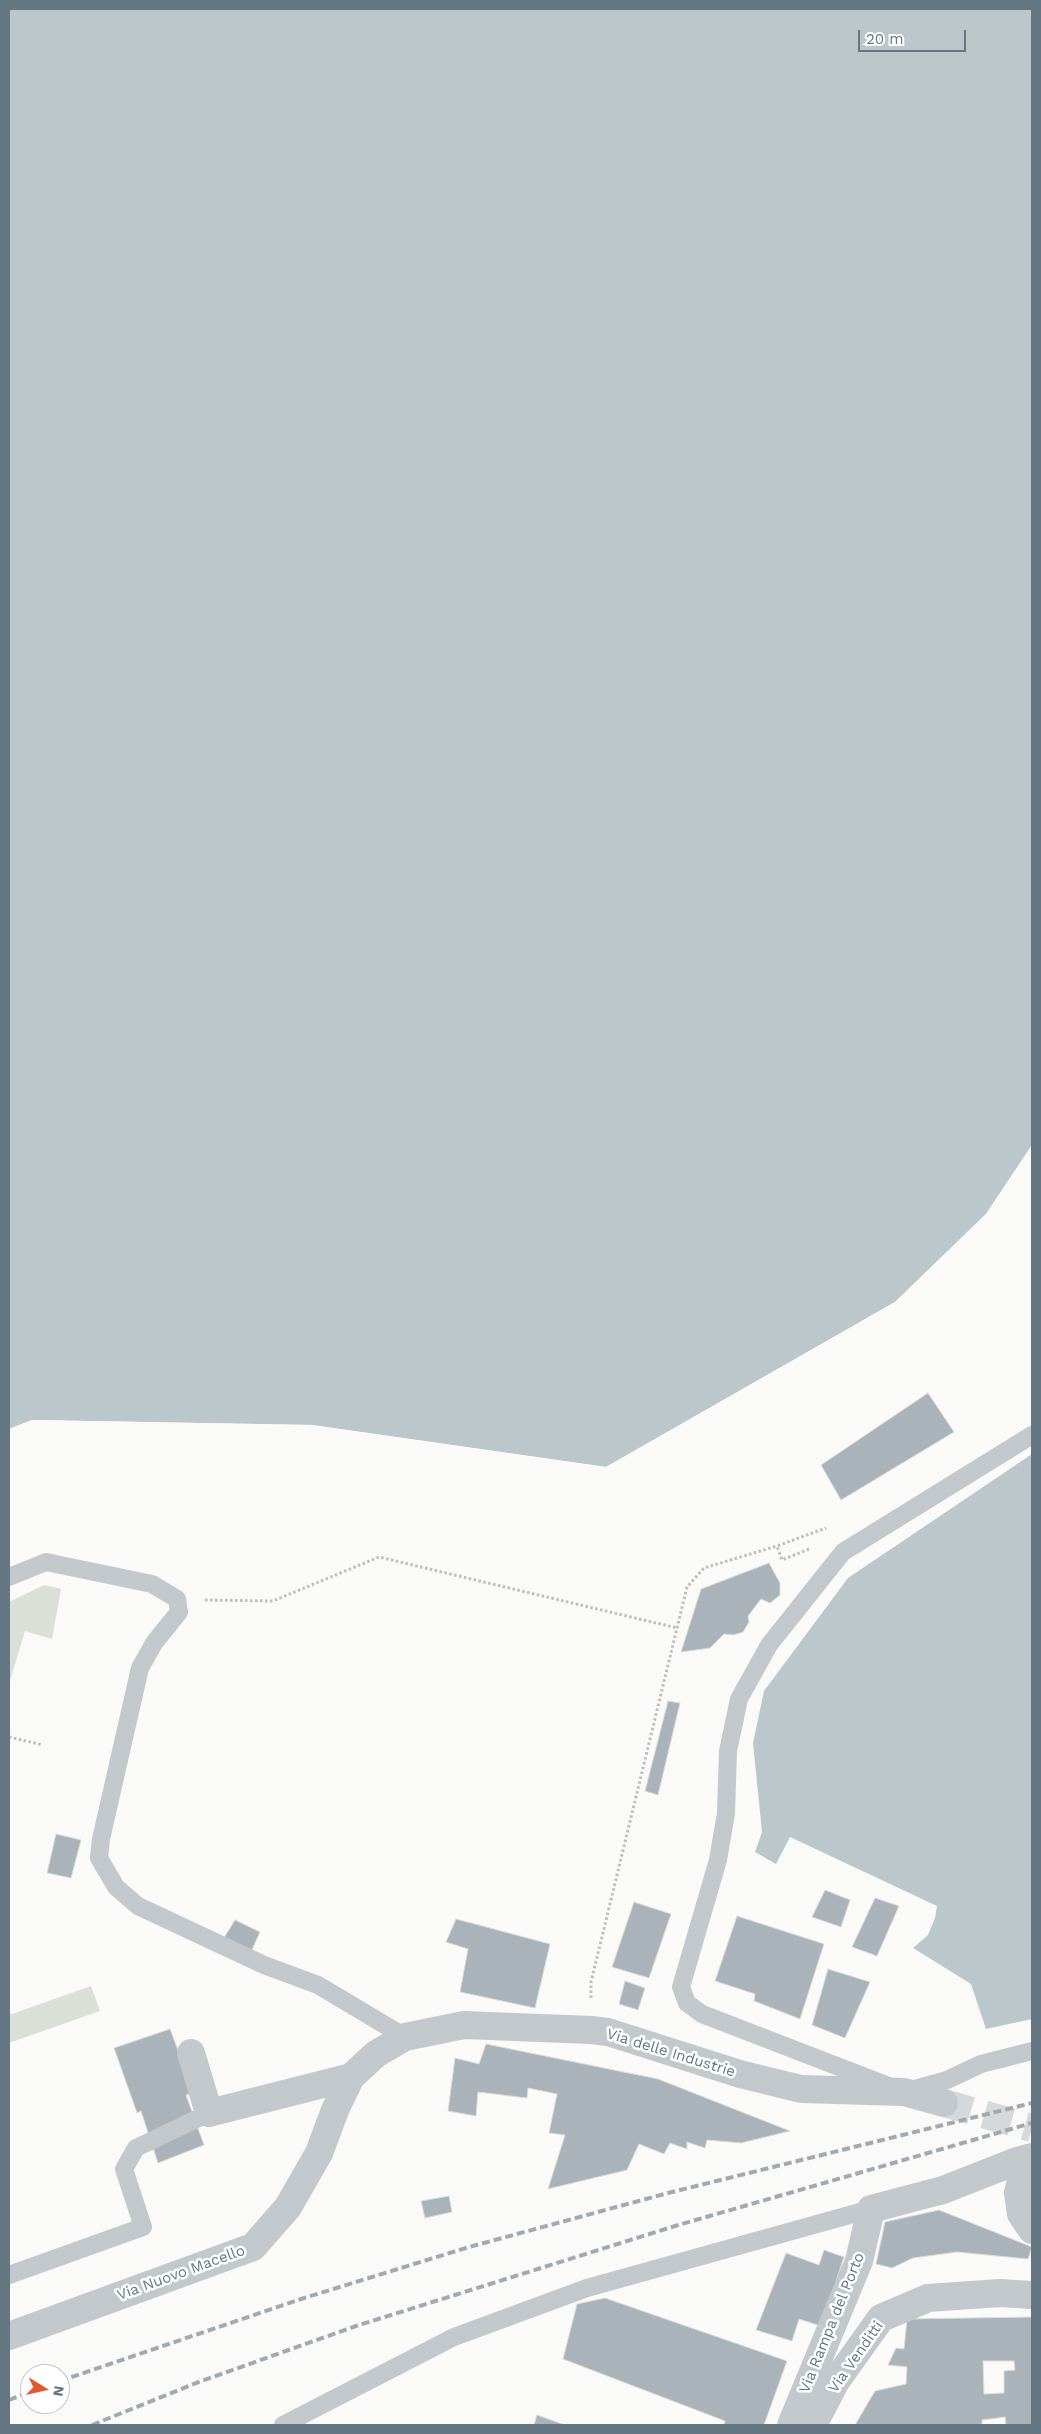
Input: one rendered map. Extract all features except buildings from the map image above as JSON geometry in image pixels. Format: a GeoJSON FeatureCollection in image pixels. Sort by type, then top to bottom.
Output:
{"type":"FeatureCollection","features":[{"type":"Feature","properties":{"kind":"street","name":"Via delle Industrie"},"geometry":{"type":"LineString","coordinates":[[351,2077],[376,2054],[405,2037],[464,2025],[591,2030],[608,2032],[740,2074],[801,2089],[904,2092],[944,2103]]}},
{"type":"Feature","properties":{"kind":"street"},"geometry":{"type":"LineString","coordinates":[[191,2053],[209,2113],[351,2077]]}},
{"type":"Feature","properties":{"kind":"street","name":"Via Nuovo Macello"},"geometry":{"type":"LineString","coordinates":[[9,2336],[253,2247],[288,2207],[320,2153],[335,2110],[351,2077]]}},
{"type":"Feature","properties":{"kind":"street"},"geometry":{"type":"LineString","coordinates":[[871,2209],[944,2190],[1017,2161],[1032,2157]]}},
{"type":"Feature","properties":{"kind":"street"},"geometry":{"type":"LineString","coordinates":[[1032,2164],[1023,2172],[1018,2193],[1020,2214],[1032,2230]]}},
{"type":"Feature","properties":{"kind":"street","name":"Via Rampa del Porto"},"geometry":{"type":"LineString","coordinates":[[791,2425],[859,2261],[871,2209]]}},
{"type":"Feature","properties":{"kind":"street","name":"Via Venditti"},"geometry":{"type":"LineString","coordinates":[[812,2425],[836,2381],[881,2318],[928,2298],[1000,2293],[1032,2295]]}},
{"type":"Feature","properties":{"kind":"lane"},"geometry":{"type":"LineString","coordinates":[[1032,1435],[843,1552],[769,1645],[740,1699],[728,1751],[726,1813],[718,1860],[681,1987],[687,2003],[702,2014],[904,2092],[947,2080],[981,2064],[1032,2051]]}},
{"type":"Feature","properties":{"kind":"lane"},"geometry":{"type":"LineString","coordinates":[[9,1577],[46,1562],[152,1584],[177,1599],[179,1612],[154,1643],[140,1668],[101,1839],[100,1858],[116,1887],[138,1906],[264,1965],[318,1985],[405,2037]]}},
{"type":"Feature","properties":{"kind":"lane"},"geometry":{"type":"LineString","coordinates":[[9,2275],[143,2227],[124,2169],[136,2148],[209,2113]]}},
{"type":"Feature","properties":{"kind":"lane"},"geometry":{"type":"LineString","coordinates":[[283,2425],[454,2337],[587,2288],[871,2209]]}},
{"type":"Feature","properties":{"kind":"path"},"geometry":{"type":"LineString","coordinates":[[591,2030],[591,1982],[687,1587],[704,1568],[777,1546]]}},
{"type":"Feature","properties":{"kind":"path"},"geometry":{"type":"LineString","coordinates":[[782,1560],[814,1547]]}},
{"type":"Feature","properties":{"kind":"path"},"geometry":{"type":"LineString","coordinates":[[177,1599],[273,1601],[378,1557],[677,1628]]}},
{"type":"Feature","properties":{"kind":"path"},"geometry":{"type":"LineString","coordinates":[[9,1737],[43,1745]]}},
{"type":"Feature","properties":{"kind":"shaded area"},"geometry":{"type":"Polygon","coordinates":[[[9,9],[1032,9],[1032,1145],[986,1214],[895,1302],[606,1467],[312,1425],[32,1420],[9,1429],[9,9]]]}},
{"type":"Feature","properties":{"kind":"shaded area"},"geometry":{"type":"Polygon","coordinates":[[[1032,1454],[1032,2019],[986,2029],[971,1984],[913,1948],[928,1935],[935,1918],[937,1906],[790,1837],[776,1864],[755,1852],[762,1832],[753,1743],[764,1691],[848,1578],[1032,1454]]]}},
{"type":"Feature","properties":{"kind":"shaded area"},"geometry":{"type":"Polygon","coordinates":[[[44,1585],[61,1589],[52,1639],[25,1631],[9,1684],[9,1602],[44,1585]]]}},
{"type":"Feature","properties":{"kind":"shaded area"},"geometry":{"type":"Polygon","coordinates":[[[91,1986],[100,2011],[9,2043],[9,2015],[91,1986]]]}},
{"type":"Feature","properties":{"kind":"pier"},"geometry":{"type":"Polygon","coordinates":[[[1032,1145],[1032,1149],[988,1216],[896,1304],[607,1469],[312,1427],[32,1422],[9,1431],[9,1429],[32,1420],[312,1425],[606,1467],[895,1302],[986,1214],[1032,1145]]]}},
{"type":"Feature","properties":{"kind":"tunnel"},"geometry":{"type":"LineString","coordinates":[[944,2103],[1032,2128]]}},
{"type":"Feature","properties":{"kind":"railway"},"geometry":{"type":"LineString","coordinates":[[70,2378],[301,2299],[469,2247],[668,2193],[1032,2103]]}},
{"type":"Feature","properties":{"kind":"railway"},"geometry":{"type":"LineString","coordinates":[[92,2425],[196,2383],[356,2326],[675,2226],[1032,2123]]}},
{"type":"Feature","properties":{"kind":"railway"},"geometry":{"type":"LineString","coordinates":[[9,2400],[20,2396]]}}]}
